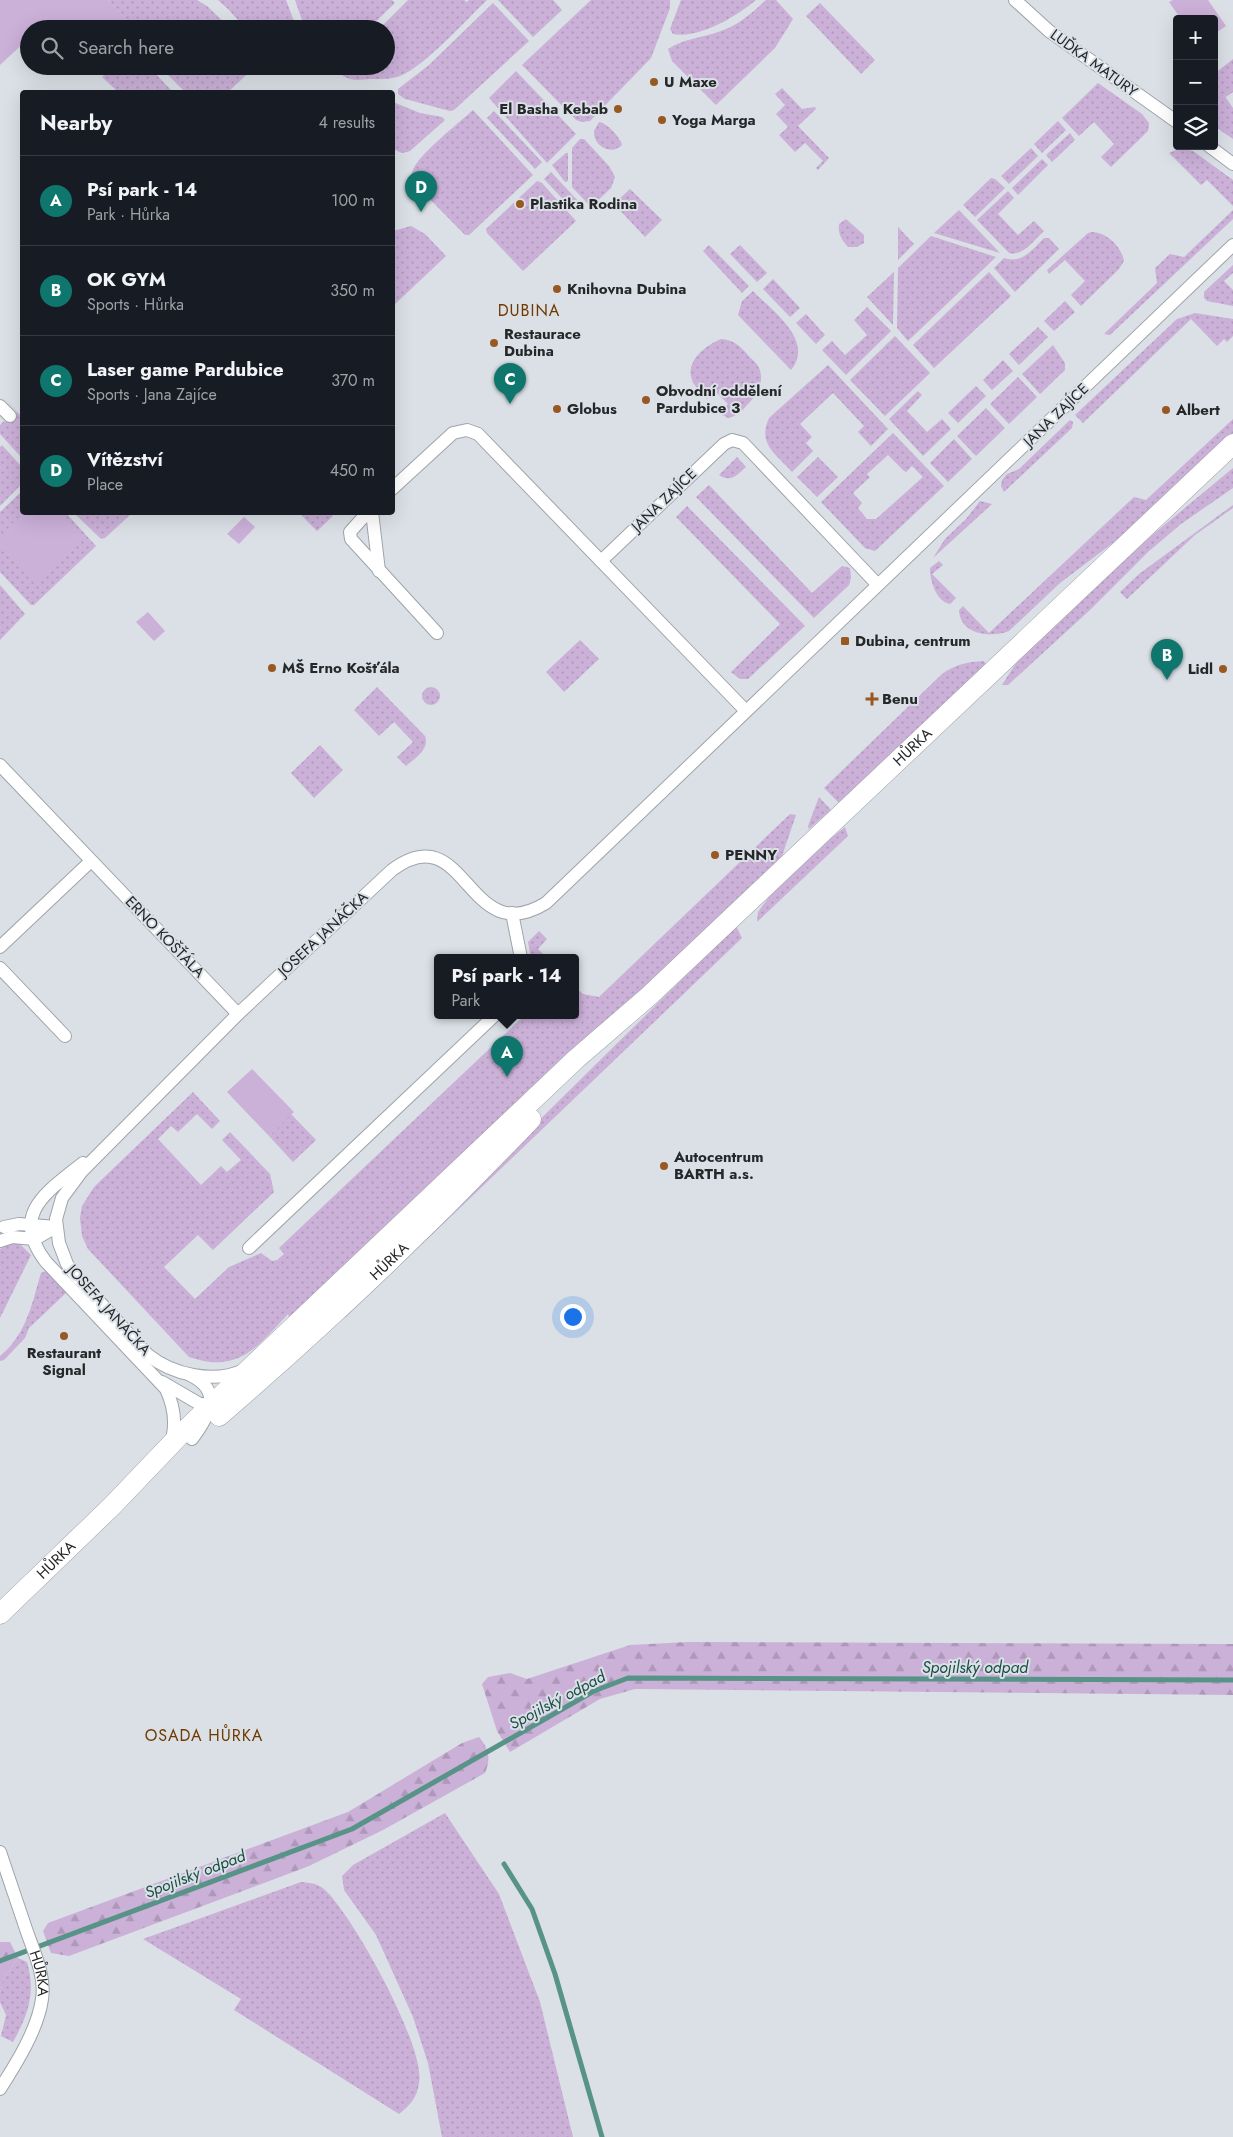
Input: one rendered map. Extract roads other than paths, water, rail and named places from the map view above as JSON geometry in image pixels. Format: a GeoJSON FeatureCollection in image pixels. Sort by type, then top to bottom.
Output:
{"type":"FeatureCollection","features":[{"type":"Feature","properties":{"kind":"main road","name":"HŮRKA"},"geometry":{"type":"LineString","coordinates":[[0,1614],[112,1506],[210,1407],[576,1059],[648,996],[1106,563],[1178,498],[1233,444]]}},
{"type":"Feature","properties":{"kind":"main road","name":"HŮRKA"},"geometry":{"type":"LineString","coordinates":[[1178,498],[1233,456]]}},
{"type":"Feature","properties":{"kind":"main road","name":"HŮRKA"},"geometry":{"type":"LineString","coordinates":[[112,1506],[292,1353],[438,1215],[648,996]]}},
{"type":"Feature","properties":{"kind":"street","name":"LUĎKA MATURY"},"geometry":{"type":"LineString","coordinates":[[1015,0],[1049,31],[1173,119]]}},
{"type":"Feature","properties":{"kind":"street"},"geometry":{"type":"LineString","coordinates":[[1216,150],[1232,160]]}},
{"type":"Feature","properties":{"kind":"street","name":"JANA ZAJÍCE"},"geometry":{"type":"LineString","coordinates":[[512,913],[528,911],[546,902],[1233,245]]}},
{"type":"Feature","properties":{"kind":"street"},"geometry":{"type":"LineString","coordinates":[[0,406],[10,416]]}},
{"type":"Feature","properties":{"kind":"street"},"geometry":{"type":"LineString","coordinates":[[395,486],[453,433],[460,430],[474,432],[484,440],[746,711]]}},
{"type":"Feature","properties":{"kind":"street","name":"JANA ZAJÍCE"},"geometry":{"type":"LineString","coordinates":[[601,561],[724,444],[732,440],[742,443],[877,584]]}},
{"type":"Feature","properties":{"kind":"street"},"geometry":{"type":"LineString","coordinates":[[367,515],[352,528],[351,539],[437,633]]}},
{"type":"Feature","properties":{"kind":"street"},"geometry":{"type":"LineString","coordinates":[[370,515],[379,571]]}},
{"type":"Feature","properties":{"kind":"street","name":"ERNO KOŠŤÁLA"},"geometry":{"type":"LineString","coordinates":[[0,765],[238,1014]]}},
{"type":"Feature","properties":{"kind":"street","name":"JOSEFA JANÁČKA"},"geometry":{"type":"LineString","coordinates":[[257,1362],[242,1371],[226,1375],[205,1376],[186,1373],[168,1367],[148,1354],[81,1283],[62,1254],[56,1227],[57,1212],[67,1190],[117,1134],[238,1014],[392,870],[414,857],[422,855],[436,857],[450,867],[487,904],[500,912],[512,913]]}},
{"type":"Feature","properties":{"kind":"street"},"geometry":{"type":"LineString","coordinates":[[0,947],[91,860]]}},
{"type":"Feature","properties":{"kind":"street"},"geometry":{"type":"LineString","coordinates":[[512,913],[520,954]]}},
{"type":"Feature","properties":{"kind":"street"},"geometry":{"type":"LineString","coordinates":[[0,968],[65,1036]]}},
{"type":"Feature","properties":{"kind":"street"},"geometry":{"type":"LineString","coordinates":[[249,1248],[491,1019]]}},
{"type":"Feature","properties":{"kind":"street","name":"JOSEFA JANÁČKA"},"geometry":{"type":"LineString","coordinates":[[117,1134],[37,1202],[32,1211],[30,1224],[37,1249],[46,1262],[156,1378],[169,1396],[174,1417],[172,1437],[166,1452]]}},
{"type":"Feature","properties":{"kind":"street"},"geometry":{"type":"LineString","coordinates":[[2,1228],[37,1202]]}},
{"type":"Feature","properties":{"kind":"street"},"geometry":{"type":"LineString","coordinates":[[2,1228],[14,1224],[56,1227]]}},
{"type":"Feature","properties":{"kind":"street"},"geometry":{"type":"LineString","coordinates":[[0,1241],[12,1237],[33,1239],[44,1235],[56,1227]]}},
{"type":"Feature","properties":{"kind":"street","name":"JOSEFA JANÁČKA"},"geometry":{"type":"LineString","coordinates":[[156,1378],[198,1403],[210,1407],[211,1397],[206,1387],[199,1380],[186,1373]]}},
{"type":"Feature","properties":{"kind":"street"},"geometry":{"type":"LineString","coordinates":[[192,1439],[210,1407],[222,1407],[239,1399]]}},
{"type":"Feature","properties":{"kind":"street","name":"HŮRKA"},"geometry":{"type":"LineString","coordinates":[[0,1852],[42,1981],[40,2008],[18,2060],[0,2089]]}},
{"type":"Feature","properties":{"kind":"waterway","name":"Spojilský odpad"},"geometry":{"type":"LineString","coordinates":[[0,1961],[352,1829],[594,1691],[628,1678],[1233,1680]]}},
{"type":"Feature","properties":{"kind":"waterway"},"geometry":{"type":"LineString","coordinates":[[504,1864],[532,1909],[555,1974],[602,2137]]}},
{"type":"Feature","properties":{"kind":"place","name":"U Maxe"},"geometry":{"type":"Point","coordinates":[654,82]}},
{"type":"Feature","properties":{"kind":"place","name":"El Basha Kebab"},"geometry":{"type":"Point","coordinates":[618,109]}},
{"type":"Feature","properties":{"kind":"place","name":"Yoga Marga"},"geometry":{"type":"Point","coordinates":[662,120]}},
{"type":"Feature","properties":{"kind":"place","name":"Plastika Rodina"},"geometry":{"type":"Point","coordinates":[520,204]}},
{"type":"Feature","properties":{"kind":"place","name":"Vítězství"},"geometry":{"type":"Point","coordinates":[421,212]}},
{"type":"Feature","properties":{"kind":"place","name":"Knihovna Dubina"},"geometry":{"type":"Point","coordinates":[557,289]}},
{"type":"Feature","properties":{"kind":"place","name":"Restaurace Dubina"},"geometry":{"type":"Point","coordinates":[494,343]}},
{"type":"Feature","properties":{"kind":"place","name":"Obvodní oddělení Pardubice 3"},"geometry":{"type":"Point","coordinates":[646,400]}},
{"type":"Feature","properties":{"kind":"place","name":"Laser game Pardubice"},"geometry":{"type":"Point","coordinates":[510,404]}},
{"type":"Feature","properties":{"kind":"place","name":"Globus"},"geometry":{"type":"Point","coordinates":[557,409]}},
{"type":"Feature","properties":{"kind":"place","name":"Albert"},"geometry":{"type":"Point","coordinates":[1166,410]}},
{"type":"Feature","properties":{"kind":"place","name":"Dubina, centrum"},"geometry":{"type":"Point","coordinates":[845,641]}},
{"type":"Feature","properties":{"kind":"place","name":"MŠ Erno Košťála"},"geometry":{"type":"Point","coordinates":[272,668]}},
{"type":"Feature","properties":{"kind":"place","name":"Lidl"},"geometry":{"type":"Point","coordinates":[1223,669]}},
{"type":"Feature","properties":{"kind":"place","name":"OK GYM"},"geometry":{"type":"Point","coordinates":[1167,680]}},
{"type":"Feature","properties":{"kind":"place","name":"Benu"},"geometry":{"type":"Point","coordinates":[872,699]}},
{"type":"Feature","properties":{"kind":"place","name":"PENNY"},"geometry":{"type":"Point","coordinates":[715,855]}},
{"type":"Feature","properties":{"kind":"place","name":"Psí park - 14"},"geometry":{"type":"Point","coordinates":[507,1077]}},
{"type":"Feature","properties":{"kind":"place","name":"Autocentrum BARTH a.s."},"geometry":{"type":"Point","coordinates":[664,1166]}},
{"type":"Feature","properties":{"kind":"place","name":"Restaurant Signal"},"geometry":{"type":"Point","coordinates":[64,1336]}},
{"type":"Feature","properties":{"kind":"district","name":"DUBINA"},"geometry":{"type":"Point","coordinates":[529,310]}},
{"type":"Feature","properties":{"kind":"district","name":"OSADA HŮRKA"},"geometry":{"type":"Point","coordinates":[204,1735]}}]}
